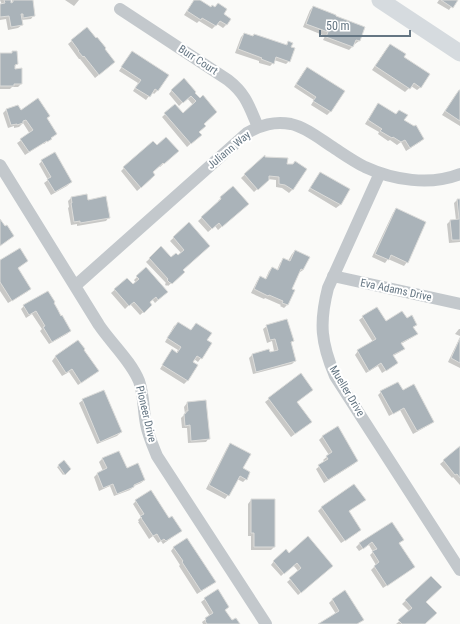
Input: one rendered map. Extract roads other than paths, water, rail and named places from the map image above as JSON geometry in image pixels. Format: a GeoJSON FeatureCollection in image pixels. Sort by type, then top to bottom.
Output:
{"type":"FeatureCollection","features":[{"type":"Feature","properties":{"kind":"street"},"geometry":{"type":"LineString","coordinates":[[380,0],[460,52]]}},
{"type":"Feature","properties":{"kind":"street","name":"Burr Court"},"geometry":{"type":"LineString","coordinates":[[120,9],[237,87],[245,97],[258,127]]}},
{"type":"Feature","properties":{"kind":"street","name":"Juliann Way"},"geometry":{"type":"LineString","coordinates":[[75,286],[247,133],[258,127],[277,123],[292,124],[303,128],[363,166],[380,173],[399,178],[419,180],[440,179],[460,174]]}},
{"type":"Feature","properties":{"kind":"street","name":"Pioneer Drive"},"geometry":{"type":"LineString","coordinates":[[0,165],[102,330],[132,368],[143,395],[146,424],[150,440],[158,456],[266,624]]}},
{"type":"Feature","properties":{"kind":"street","name":"Mueller Drive"},"geometry":{"type":"LineString","coordinates":[[380,173],[328,288],[322,324],[324,344],[335,376],[460,570]]}},
{"type":"Feature","properties":{"kind":"street","name":"Eva Adams Drive"},"geometry":{"type":"LineString","coordinates":[[333,276],[460,304]]}}]}
